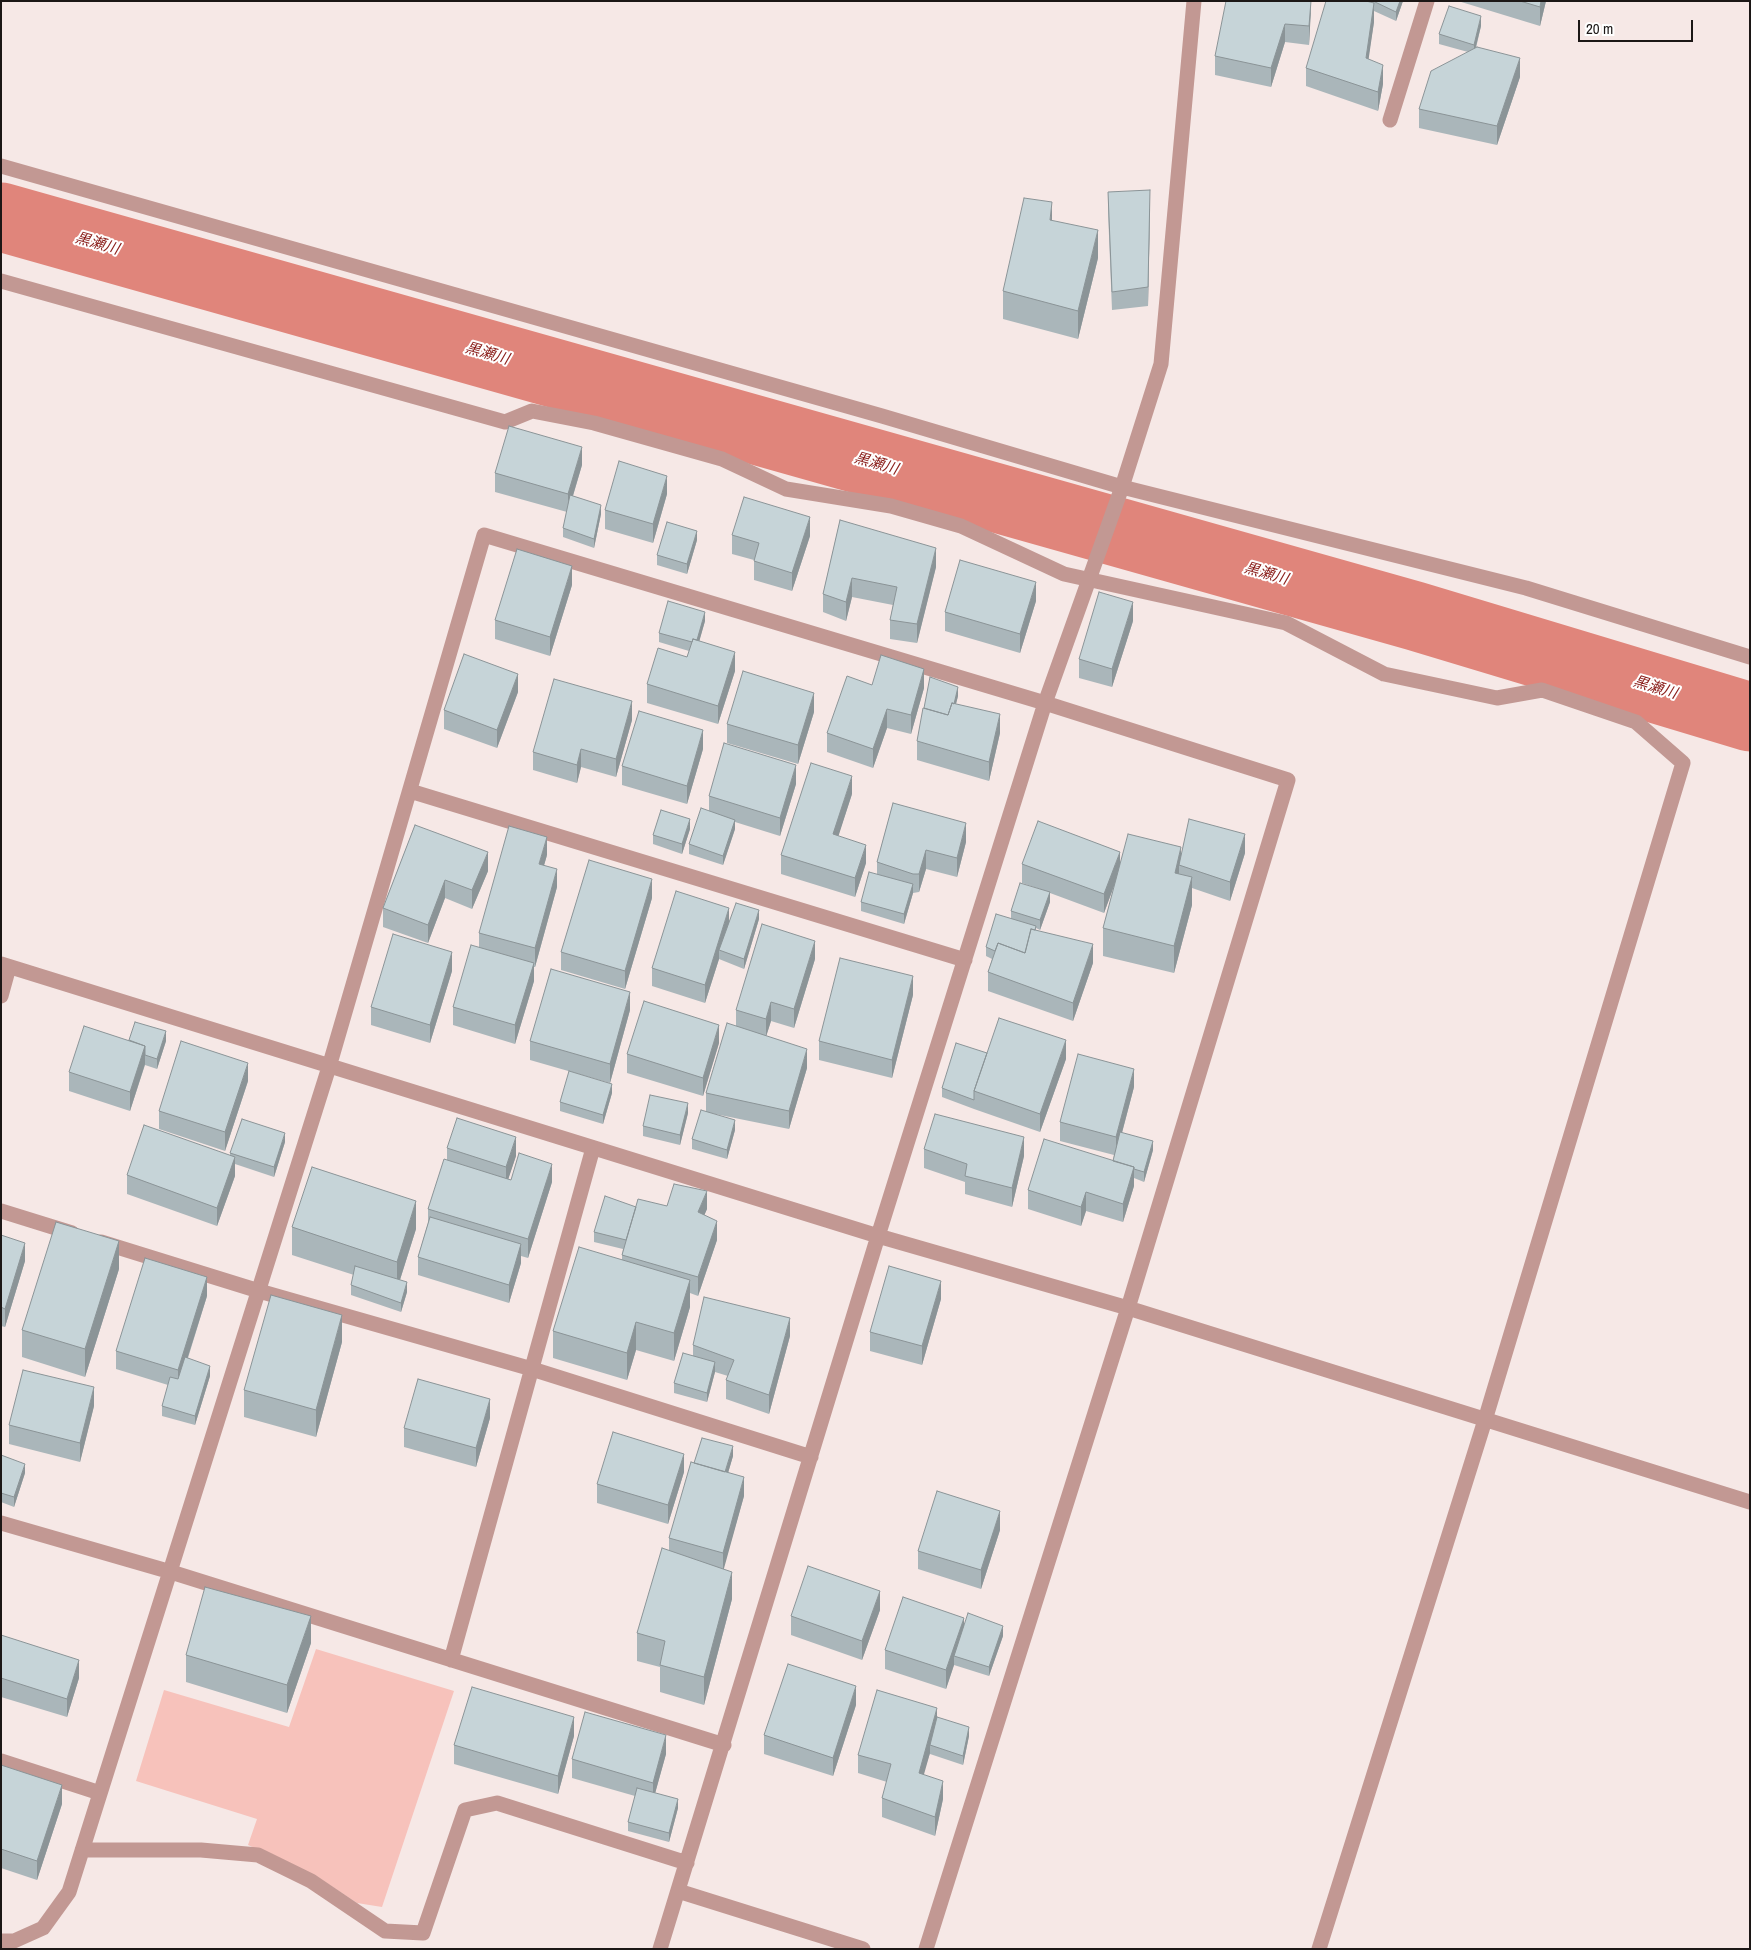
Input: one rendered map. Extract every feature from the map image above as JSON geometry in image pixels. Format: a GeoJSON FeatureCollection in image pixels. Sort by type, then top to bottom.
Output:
{"type":"FeatureCollection","features":[{"type":"Feature","properties":{"kind":"street"},"geometry":{"type":"LineString","coordinates":[[660,1949],[724,1745],[878,1236],[1045,703],[1122,487],[1161,364],[1194,1]]}},
{"type":"Feature","properties":{"kind":"street"},"geometry":{"type":"LineString","coordinates":[[1390,120],[1427,1]]}},
{"type":"Feature","properties":{"kind":"street"},"geometry":{"type":"LineString","coordinates":[[1,166],[882,416],[1122,487],[1526,588],[1750,657]]}},
{"type":"Feature","properties":{"kind":"street"},"geometry":{"type":"LineString","coordinates":[[1,281],[505,422],[532,411],[613,428],[722,459],[786,489],[891,506],[961,526],[1064,574],[1286,623],[1384,674],[1497,698],[1542,690],[1636,722],[1683,763],[1485,1420],[1319,1949]]}},
{"type":"Feature","properties":{"kind":"street"},"geometry":{"type":"LineString","coordinates":[[1,1941],[14,1941],[43,1928],[68,1892],[171,1572],[329,1067],[484,535],[1045,703],[1288,780],[1128,1308],[926,1949]]}},
{"type":"Feature","properties":{"kind":"street"},"geometry":{"type":"LineString","coordinates":[[410,790],[964,960]]}},
{"type":"Feature","properties":{"kind":"street"},"geometry":{"type":"LineString","coordinates":[[1,996],[5,966],[878,1236],[1128,1308],[1750,1502]]}},
{"type":"Feature","properties":{"kind":"street"},"geometry":{"type":"LineString","coordinates":[[451,1660],[593,1148]]}},
{"type":"Feature","properties":{"kind":"street"},"geometry":{"type":"LineString","coordinates":[[1,1211],[259,1290],[532,1369],[811,1457]]}},
{"type":"Feature","properties":{"kind":"street"},"geometry":{"type":"LineString","coordinates":[[1,1523],[171,1572],[724,1745]]}},
{"type":"Feature","properties":{"kind":"street"},"geometry":{"type":"LineString","coordinates":[[1,1761],[100,1793]]}},
{"type":"Feature","properties":{"kind":"street"},"geometry":{"type":"LineString","coordinates":[[82,1850],[201,1850],[258,1855],[311,1881],[385,1931],[423,1933],[464,1810],[497,1803],[687,1863]]}},
{"type":"Feature","properties":{"kind":"street"},"geometry":{"type":"LineString","coordinates":[[678,1891],[863,1949]]}},
{"type":"Feature","properties":{"kind":"shaded area"},"geometry":{"type":"Polygon","coordinates":[[[316,1649],[454,1691],[382,1907],[357,1903],[316,1876],[248,1845],[257,1819],[136,1781],[164,1690],[289,1727],[316,1649]]]}},
{"type":"Feature","properties":{"kind":"building"},"geometry":{"type":"Polygon","coordinates":[[[1226,1],[1311,1],[1309,26],[1285,24],[1271,68],[1215,56],[1226,1]]]}},
{"type":"Feature","properties":{"kind":"building"},"geometry":{"type":"Polygon","coordinates":[[[1326,1],[1366,1],[1374,3],[1366,58],[1383,65],[1378,92],[1306,68],[1326,1]]]}},
{"type":"Feature","properties":{"kind":"building"},"geometry":{"type":"Polygon","coordinates":[[[1373,1],[1400,1],[1396,12],[1373,1]]]}},
{"type":"Feature","properties":{"kind":"building"},"geometry":{"type":"Polygon","coordinates":[[[1520,1],[1541,1],[1540,7],[1520,1]]]}},
{"type":"Feature","properties":{"kind":"building"},"geometry":{"type":"Polygon","coordinates":[[[1449,6],[1481,16],[1474,45],[1439,34],[1449,6]]]}},
{"type":"Feature","properties":{"kind":"building"},"geometry":{"type":"Polygon","coordinates":[[[1477,47],[1520,58],[1497,126],[1419,109],[1431,71],[1477,47]]]}},
{"type":"Feature","properties":{"kind":"building"},"geometry":{"type":"Polygon","coordinates":[[[1150,190],[1148,287],[1112,292],[1108,192],[1150,190]]]}},
{"type":"Feature","properties":{"kind":"building"},"geometry":{"type":"Polygon","coordinates":[[[1024,198],[1052,202],[1050,220],[1098,230],[1078,311],[1003,291],[1024,198]]]}},
{"type":"Feature","properties":{"kind":"building"},"geometry":{"type":"Polygon","coordinates":[[[509,426],[582,447],[568,494],[495,473],[509,426]]]}},
{"type":"Feature","properties":{"kind":"building"},"geometry":{"type":"Polygon","coordinates":[[[619,461],[667,476],[653,524],[605,510],[619,461]]]}},
{"type":"Feature","properties":{"kind":"building"},"geometry":{"type":"Polygon","coordinates":[[[570,495],[601,505],[594,539],[563,528],[570,495]]]}},
{"type":"Feature","properties":{"kind":"building"},"geometry":{"type":"Polygon","coordinates":[[[744,497],[810,517],[792,573],[754,561],[759,543],[732,535],[744,497]]]}},
{"type":"Feature","properties":{"kind":"building"},"geometry":{"type":"Polygon","coordinates":[[[840,520],[936,548],[917,624],[890,620],[897,587],[852,578],[846,602],[823,594],[840,520]]]}},
{"type":"Feature","properties":{"kind":"building"},"geometry":{"type":"Polygon","coordinates":[[[667,522],[697,531],[687,564],[657,555],[667,522]]]}},
{"type":"Feature","properties":{"kind":"building"},"geometry":{"type":"Polygon","coordinates":[[[517,549],[572,566],[550,637],[495,620],[517,549]]]}},
{"type":"Feature","properties":{"kind":"building"},"geometry":{"type":"Polygon","coordinates":[[[960,560],[1036,582],[1020,634],[945,612],[960,560]]]}},
{"type":"Feature","properties":{"kind":"building"},"geometry":{"type":"Polygon","coordinates":[[[1099,592],[1133,602],[1112,669],[1079,659],[1099,592]]]}},
{"type":"Feature","properties":{"kind":"building"},"geometry":{"type":"Polygon","coordinates":[[[668,601],[705,612],[697,640],[693,639],[692,642],[659,633],[668,601]]]}},
{"type":"Feature","properties":{"kind":"building"},"geometry":{"type":"Polygon","coordinates":[[[693,639],[735,652],[718,706],[647,684],[658,648],[687,657],[693,639]]]}},
{"type":"Feature","properties":{"kind":"building"},"geometry":{"type":"Polygon","coordinates":[[[464,654],[518,674],[497,730],[444,710],[464,654]]]}},
{"type":"Feature","properties":{"kind":"building"},"geometry":{"type":"Polygon","coordinates":[[[881,655],[924,669],[911,715],[887,709],[873,749],[827,733],[847,676],[872,685],[881,655]]]}},
{"type":"Feature","properties":{"kind":"building"},"geometry":{"type":"Polygon","coordinates":[[[743,671],[814,693],[798,745],[727,724],[743,671]]]}},
{"type":"Feature","properties":{"kind":"building"},"geometry":{"type":"Polygon","coordinates":[[[930,677],[958,687],[954,704],[952,703],[948,715],[924,708],[930,677]]]}},
{"type":"Feature","properties":{"kind":"building"},"geometry":{"type":"Polygon","coordinates":[[[554,679],[632,701],[616,759],[581,749],[577,765],[533,752],[554,679]]]}},
{"type":"Feature","properties":{"kind":"building"},"geometry":{"type":"Polygon","coordinates":[[[952,703],[1000,714],[989,762],[917,741],[923,708],[948,715],[952,703]]]}},
{"type":"Feature","properties":{"kind":"building"},"geometry":{"type":"Polygon","coordinates":[[[639,711],[703,730],[687,786],[622,766],[639,711]]]}},
{"type":"Feature","properties":{"kind":"building"},"geometry":{"type":"Polygon","coordinates":[[[724,743],[796,765],[780,818],[709,796],[724,743]]]}},
{"type":"Feature","properties":{"kind":"building"},"geometry":{"type":"Polygon","coordinates":[[[811,763],[852,776],[833,834],[866,845],[855,878],[781,855],[811,763]]]}},
{"type":"Feature","properties":{"kind":"building"},"geometry":{"type":"Polygon","coordinates":[[[893,803],[966,823],[957,858],[926,850],[919,874],[913,874],[877,862],[893,803]]]}},
{"type":"Feature","properties":{"kind":"building"},"geometry":{"type":"Polygon","coordinates":[[[701,808],[735,820],[723,856],[689,844],[701,808]]]}},
{"type":"Feature","properties":{"kind":"building"},"geometry":{"type":"Polygon","coordinates":[[[661,810],[690,819],[682,844],[653,835],[661,810]]]}},
{"type":"Feature","properties":{"kind":"building"},"geometry":{"type":"Polygon","coordinates":[[[1189,819],[1245,834],[1230,882],[1179,865],[1189,819]]]}},
{"type":"Feature","properties":{"kind":"building"},"geometry":{"type":"Polygon","coordinates":[[[1038,821],[1120,852],[1104,894],[1022,864],[1038,821]]]}},
{"type":"Feature","properties":{"kind":"building"},"geometry":{"type":"Polygon","coordinates":[[[415,825],[488,852],[472,890],[445,880],[428,925],[383,908],[415,825]]]}},
{"type":"Feature","properties":{"kind":"building"},"geometry":{"type":"Polygon","coordinates":[[[509,826],[547,837],[539,864],[557,869],[535,948],[479,933],[509,826]]]}},
{"type":"Feature","properties":{"kind":"building"},"geometry":{"type":"Polygon","coordinates":[[[1128,834],[1181,847],[1175,873],[1192,877],[1174,946],[1103,928],[1128,834]]]}},
{"type":"Feature","properties":{"kind":"building"},"geometry":{"type":"Polygon","coordinates":[[[589,860],[652,879],[625,971],[561,952],[589,860]]]}},
{"type":"Feature","properties":{"kind":"building"},"geometry":{"type":"Polygon","coordinates":[[[869,872],[913,884],[904,914],[861,902],[869,872]]]}},
{"type":"Feature","properties":{"kind":"building"},"geometry":{"type":"Polygon","coordinates":[[[1020,883],[1050,892],[1040,920],[1011,911],[1020,883]]]}},
{"type":"Feature","properties":{"kind":"building"},"geometry":{"type":"Polygon","coordinates":[[[676,891],[729,908],[705,985],[652,968],[676,891]]]}},
{"type":"Feature","properties":{"kind":"building"},"geometry":{"type":"Polygon","coordinates":[[[736,903],[759,910],[744,959],[719,950],[736,903]]]}},
{"type":"Feature","properties":{"kind":"building"},"geometry":{"type":"Polygon","coordinates":[[[996,914],[1036,926],[1035,930],[1031,929],[1025,953],[998,943],[995,951],[986,947],[996,914]]]}},
{"type":"Feature","properties":{"kind":"building"},"geometry":{"type":"Polygon","coordinates":[[[762,924],[815,941],[794,1009],[771,1002],[766,1019],[736,1010],[762,924]]]}},
{"type":"Feature","properties":{"kind":"building"},"geometry":{"type":"Polygon","coordinates":[[[1031,929],[1093,944],[1073,1003],[988,972],[998,943],[1025,953],[1031,929]]]}},
{"type":"Feature","properties":{"kind":"building"},"geometry":{"type":"Polygon","coordinates":[[[393,934],[452,952],[430,1025],[371,1007],[393,934]]]}},
{"type":"Feature","properties":{"kind":"building"},"geometry":{"type":"Polygon","coordinates":[[[471,945],[534,963],[515,1025],[453,1007],[471,945]]]}},
{"type":"Feature","properties":{"kind":"building"},"geometry":{"type":"Polygon","coordinates":[[[840,958],[913,976],[892,1060],[819,1041],[840,958]]]}},
{"type":"Feature","properties":{"kind":"building"},"geometry":{"type":"Polygon","coordinates":[[[551,969],[630,992],[610,1064],[530,1041],[551,969]]]}},
{"type":"Feature","properties":{"kind":"building"},"geometry":{"type":"Polygon","coordinates":[[[644,1001],[719,1025],[703,1078],[627,1054],[644,1001]]]}},
{"type":"Feature","properties":{"kind":"building"},"geometry":{"type":"Polygon","coordinates":[[[999,1018],[1066,1040],[1040,1114],[974,1091],[999,1018]]]}},
{"type":"Feature","properties":{"kind":"building"},"geometry":{"type":"Polygon","coordinates":[[[135,1022],[166,1031],[157,1059],[145,1055],[145,1046],[129,1040],[135,1022]]]}},
{"type":"Feature","properties":{"kind":"building"},"geometry":{"type":"Polygon","coordinates":[[[727,1023],[807,1049],[789,1111],[706,1093],[727,1023]]]}},
{"type":"Feature","properties":{"kind":"building"},"geometry":{"type":"Polygon","coordinates":[[[84,1026],[145,1046],[130,1092],[69,1072],[84,1026]]]}},
{"type":"Feature","properties":{"kind":"building"},"geometry":{"type":"Polygon","coordinates":[[[181,1041],[248,1063],[225,1132],[159,1111],[181,1041]]]}},
{"type":"Feature","properties":{"kind":"building"},"geometry":{"type":"Polygon","coordinates":[[[956,1043],[987,1053],[974,1091],[974,1100],[942,1088],[956,1043]]]}},
{"type":"Feature","properties":{"kind":"building"},"geometry":{"type":"Polygon","coordinates":[[[1078,1054],[1134,1069],[1116,1137],[1060,1122],[1078,1054]]]}},
{"type":"Feature","properties":{"kind":"building"},"geometry":{"type":"Polygon","coordinates":[[[569,1071],[612,1084],[603,1115],[560,1102],[569,1071]]]}},
{"type":"Feature","properties":{"kind":"building"},"geometry":{"type":"Polygon","coordinates":[[[650,1095],[688,1103],[680,1135],[643,1126],[650,1095]]]}},
{"type":"Feature","properties":{"kind":"building"},"geometry":{"type":"Polygon","coordinates":[[[701,1110],[735,1120],[727,1150],[692,1139],[701,1110]]]}},
{"type":"Feature","properties":{"kind":"building"},"geometry":{"type":"Polygon","coordinates":[[[935,1114],[1024,1137],[1012,1188],[965,1176],[967,1164],[924,1149],[935,1114]]]}},
{"type":"Feature","properties":{"kind":"building"},"geometry":{"type":"Polygon","coordinates":[[[457,1118],[516,1137],[506,1167],[447,1148],[457,1118]]]}},
{"type":"Feature","properties":{"kind":"building"},"geometry":{"type":"Polygon","coordinates":[[[242,1119],[285,1133],[274,1167],[230,1153],[242,1119]]]}},
{"type":"Feature","properties":{"kind":"building"},"geometry":{"type":"Polygon","coordinates":[[[144,1125],[235,1157],[217,1208],[127,1175],[144,1125]]]}},
{"type":"Feature","properties":{"kind":"building"},"geometry":{"type":"Polygon","coordinates":[[[1120,1132],[1153,1141],[1144,1172],[1113,1161],[1120,1132]]]}},
{"type":"Feature","properties":{"kind":"building"},"geometry":{"type":"Polygon","coordinates":[[[1044,1139],[1134,1167],[1123,1204],[1086,1192],[1081,1207],[1028,1190],[1044,1139]]]}},
{"type":"Feature","properties":{"kind":"building"},"geometry":{"type":"Polygon","coordinates":[[[519,1153],[552,1164],[528,1239],[428,1209],[444,1159],[511,1180],[519,1153]]]}},
{"type":"Feature","properties":{"kind":"building"},"geometry":{"type":"Polygon","coordinates":[[[312,1167],[416,1201],[397,1262],[292,1227],[312,1167]]]}},
{"type":"Feature","properties":{"kind":"building"},"geometry":{"type":"Polygon","coordinates":[[[674,1184],[707,1191],[698,1212],[717,1221],[698,1277],[622,1255],[638,1199],[667,1206],[674,1184]]]}},
{"type":"Feature","properties":{"kind":"building"},"geometry":{"type":"Polygon","coordinates":[[[605,1196],[636,1207],[626,1240],[594,1232],[605,1196]]]}},
{"type":"Feature","properties":{"kind":"building"},"geometry":{"type":"Polygon","coordinates":[[[430,1217],[521,1244],[509,1285],[418,1257],[430,1217]]]}},
{"type":"Feature","properties":{"kind":"building"},"geometry":{"type":"Polygon","coordinates":[[[56,1222],[119,1241],[85,1349],[22,1330],[56,1222]]]}},
{"type":"Feature","properties":{"kind":"building"},"geometry":{"type":"Polygon","coordinates":[[[1,1235],[25,1243],[5,1309],[1,1307],[1,1235]]]}},
{"type":"Feature","properties":{"kind":"building"},"geometry":{"type":"Polygon","coordinates":[[[579,1247],[690,1280],[674,1333],[636,1322],[627,1353],[553,1331],[579,1247]]]}},
{"type":"Feature","properties":{"kind":"building"},"geometry":{"type":"Polygon","coordinates":[[[145,1258],[207,1277],[178,1370],[116,1351],[145,1258]]]}},
{"type":"Feature","properties":{"kind":"building"},"geometry":{"type":"Polygon","coordinates":[[[355,1266],[407,1282],[401,1303],[351,1285],[355,1266]]]}},
{"type":"Feature","properties":{"kind":"building"},"geometry":{"type":"Polygon","coordinates":[[[889,1266],[941,1281],[922,1346],[870,1332],[889,1266]]]}},
{"type":"Feature","properties":{"kind":"building"},"geometry":{"type":"Polygon","coordinates":[[[271,1295],[342,1315],[316,1410],[244,1390],[271,1295]]]}},
{"type":"Feature","properties":{"kind":"building"},"geometry":{"type":"Polygon","coordinates":[[[704,1297],[790,1318],[769,1395],[726,1380],[734,1360],[693,1345],[704,1297]]]}},
{"type":"Feature","properties":{"kind":"building"},"geometry":{"type":"Polygon","coordinates":[[[683,1353],[715,1362],[707,1393],[674,1383],[683,1353]]]}},
{"type":"Feature","properties":{"kind":"building"},"geometry":{"type":"Polygon","coordinates":[[[185,1357],[210,1366],[195,1416],[162,1406],[170,1377],[178,1379],[185,1357]]]}},
{"type":"Feature","properties":{"kind":"building"},"geometry":{"type":"Polygon","coordinates":[[[23,1370],[94,1387],[80,1443],[9,1425],[23,1370]]]}},
{"type":"Feature","properties":{"kind":"building"},"geometry":{"type":"Polygon","coordinates":[[[418,1379],[490,1399],[476,1448],[404,1428],[418,1379]]]}},
{"type":"Feature","properties":{"kind":"building"},"geometry":{"type":"Polygon","coordinates":[[[613,1432],[684,1454],[668,1505],[597,1484],[613,1432]]]}},
{"type":"Feature","properties":{"kind":"building"},"geometry":{"type":"Polygon","coordinates":[[[702,1438],[733,1446],[725,1472],[694,1463],[702,1438]]]}},
{"type":"Feature","properties":{"kind":"building"},"geometry":{"type":"Polygon","coordinates":[[[1,1455],[25,1464],[14,1497],[1,1493],[1,1455]]]}},
{"type":"Feature","properties":{"kind":"building"},"geometry":{"type":"Polygon","coordinates":[[[691,1462],[744,1477],[723,1553],[669,1538],[691,1462]]]}},
{"type":"Feature","properties":{"kind":"building"},"geometry":{"type":"Polygon","coordinates":[[[937,1491],[1000,1511],[981,1570],[918,1551],[937,1491]]]}},
{"type":"Feature","properties":{"kind":"building"},"geometry":{"type":"Polygon","coordinates":[[[662,1548],[732,1572],[704,1677],[660,1665],[665,1641],[637,1633],[662,1548]]]}},
{"type":"Feature","properties":{"kind":"building"},"geometry":{"type":"Polygon","coordinates":[[[808,1566],[880,1591],[862,1641],[791,1616],[808,1566]]]}},
{"type":"Feature","properties":{"kind":"building"},"geometry":{"type":"Polygon","coordinates":[[[205,1587],[311,1616],[287,1685],[186,1655],[205,1587]]]}},
{"type":"Feature","properties":{"kind":"building"},"geometry":{"type":"Polygon","coordinates":[[[903,1597],[964,1618],[946,1670],[885,1650],[903,1597]]]}},
{"type":"Feature","properties":{"kind":"building"},"geometry":{"type":"Polygon","coordinates":[[[968,1613],[1003,1626],[989,1667],[954,1656],[968,1613]]]}},
{"type":"Feature","properties":{"kind":"building"},"geometry":{"type":"Polygon","coordinates":[[[1,1635],[79,1660],[67,1699],[1,1678],[1,1635]]]}},
{"type":"Feature","properties":{"kind":"building"},"geometry":{"type":"Polygon","coordinates":[[[788,1664],[856,1686],[833,1758],[764,1735],[788,1664]]]}},
{"type":"Feature","properties":{"kind":"building"},"geometry":{"type":"Polygon","coordinates":[[[472,1687],[574,1717],[558,1776],[454,1745],[472,1687]]]}},
{"type":"Feature","properties":{"kind":"building"},"geometry":{"type":"Polygon","coordinates":[[[877,1690],[937,1708],[919,1773],[943,1781],[935,1817],[882,1798],[891,1764],[858,1755],[877,1690]]]}},
{"type":"Feature","properties":{"kind":"building"},"geometry":{"type":"Polygon","coordinates":[[[585,1712],[666,1735],[653,1783],[572,1759],[585,1712]]]}},
{"type":"Feature","properties":{"kind":"building"},"geometry":{"type":"Polygon","coordinates":[[[937,1717],[969,1727],[963,1756],[930,1745],[937,1717]]]}},
{"type":"Feature","properties":{"kind":"building"},"geometry":{"type":"Polygon","coordinates":[[[1,1765],[62,1785],[37,1861],[1,1849],[1,1765]]]}},
{"type":"Feature","properties":{"kind":"building"},"geometry":{"type":"Polygon","coordinates":[[[637,1788],[678,1799],[669,1833],[628,1822],[637,1788]]]}},
{"type":"Feature","properties":{"kind":"waterway","name":"黒瀬川"},"geometry":{"type":"LineString","coordinates":[[1,217],[1415,616],[1750,717]]}}]}
